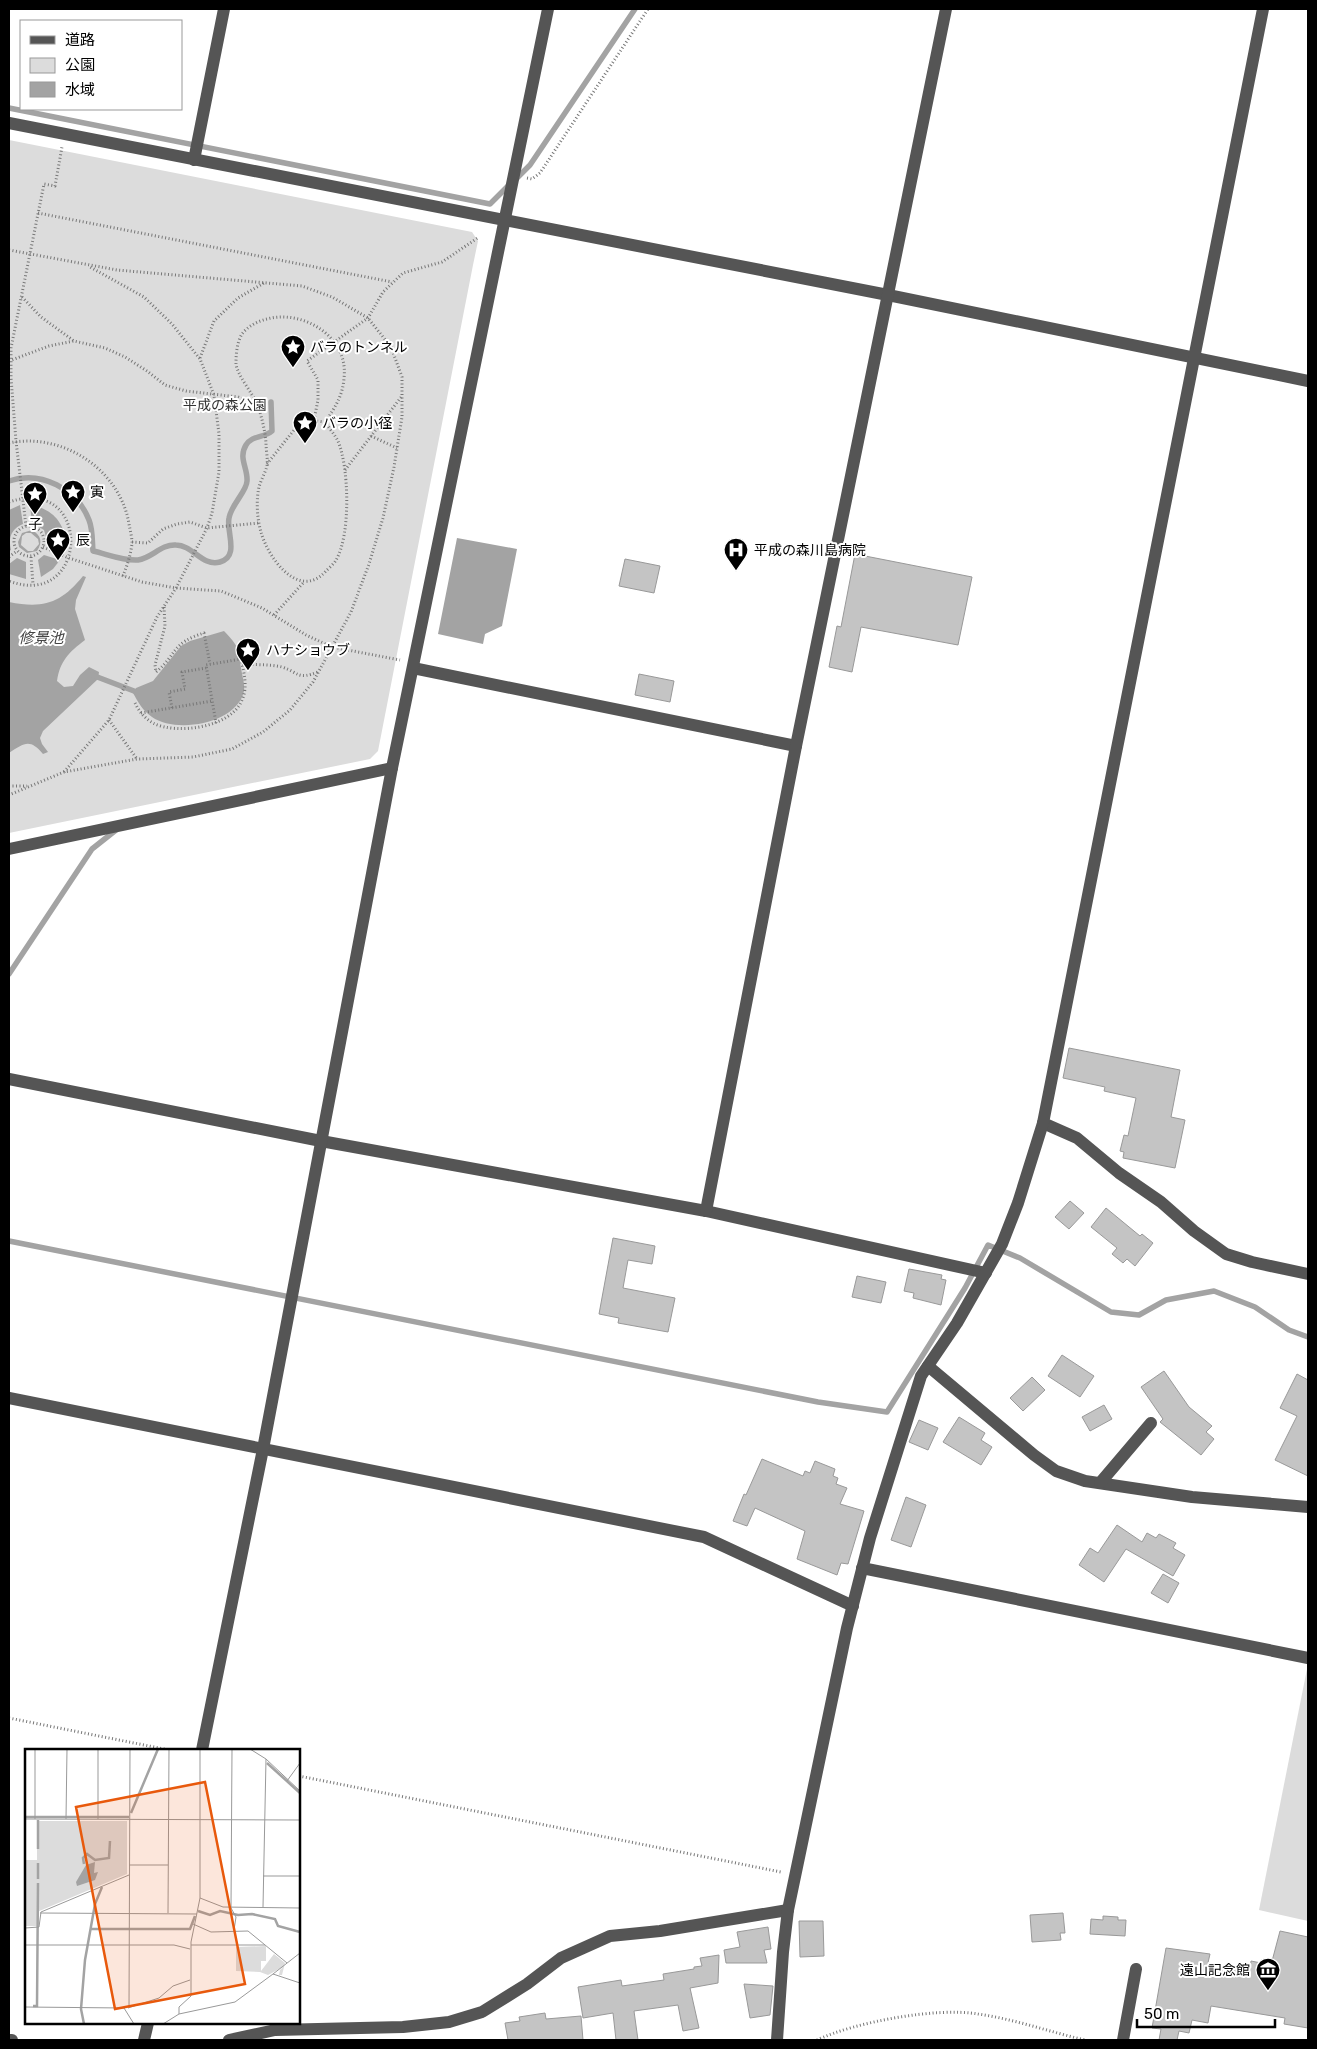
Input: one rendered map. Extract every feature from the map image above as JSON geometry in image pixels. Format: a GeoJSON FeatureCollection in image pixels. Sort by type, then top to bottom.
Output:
{"type":"FeatureCollection","features":[{"type":"Feature","properties":{"kind":"street"},"geometry":{"type":"LineString","coordinates":[[194,160],[224,9]]}},
{"type":"Feature","properties":{"kind":"street"},"geometry":{"type":"LineString","coordinates":[[202,1749],[263,1450],[392,768],[548,9]]}},
{"type":"Feature","properties":{"kind":"street"},"geometry":{"type":"LineString","coordinates":[[706,1211],[796,746],[946,9]]}},
{"type":"Feature","properties":{"kind":"street"},"geometry":{"type":"LineString","coordinates":[[777,2040],[788,1910],[853,1606],[870,1538],[921,1376],[957,1322],[1002,1244],[1018,1203],[1043,1123],[1263,9]]}},
{"type":"Feature","properties":{"kind":"street"},"geometry":{"type":"LineString","coordinates":[[9,123],[888,295],[1308,381]]}},
{"type":"Feature","properties":{"kind":"street"},"geometry":{"type":"LineString","coordinates":[[413,668],[796,746]]}},
{"type":"Feature","properties":{"kind":"street"},"geometry":{"type":"LineString","coordinates":[[9,849],[392,768]]}},
{"type":"Feature","properties":{"kind":"street"},"geometry":{"type":"LineString","coordinates":[[9,1079],[321,1141],[706,1211],[986,1273]]}},
{"type":"Feature","properties":{"kind":"street"},"geometry":{"type":"LineString","coordinates":[[1043,1123],[1077,1138],[1119,1173],[1161,1202],[1194,1231],[1226,1254],[1252,1262],[1308,1274]]}},
{"type":"Feature","properties":{"kind":"street"},"geometry":{"type":"LineString","coordinates":[[928,1366],[1034,1455],[1056,1471],[1085,1481],[1192,1497],[1308,1507]]}},
{"type":"Feature","properties":{"kind":"street"},"geometry":{"type":"LineString","coordinates":[[9,1398],[704,1537],[853,1606]]}},
{"type":"Feature","properties":{"kind":"street"},"geometry":{"type":"LineString","coordinates":[[1100,1483],[1151,1423]]}},
{"type":"Feature","properties":{"kind":"street"},"geometry":{"type":"LineString","coordinates":[[862,1568],[1308,1658]]}},
{"type":"Feature","properties":{"kind":"street"},"geometry":{"type":"LineString","coordinates":[[229,2040],[275,2030],[364,2026],[403,2027],[449,2022],[482,2012],[526,1984],[561,1958],[610,1936],[660,1931],[788,1910]]}},
{"type":"Feature","properties":{"kind":"street"},"geometry":{"type":"LineString","coordinates":[[1122,2040],[1136,1968]]}},
{"type":"Feature","properties":{"kind":"street"},"geometry":{"type":"LineString","coordinates":[[144,2040],[148,2024]]}},
{"type":"Feature","properties":{"kind":"path"},"geometry":{"type":"LineString","coordinates":[[514,176],[532,179],[540,173],[648,9]]}},
{"type":"Feature","properties":{"kind":"path"},"geometry":{"type":"LineString","coordinates":[[26,526],[21,498],[16,441],[10,361],[11,348],[44,184],[54,186],[62,147]]}},
{"type":"Feature","properties":{"kind":"path"},"geometry":{"type":"LineString","coordinates":[[38,214],[392,282]]}},
{"type":"Feature","properties":{"kind":"path"},"geometry":{"type":"LineString","coordinates":[[314,420],[318,400],[318,380],[307,361],[368,318],[383,292],[404,273],[442,262],[479,237]]}},
{"type":"Feature","properties":{"kind":"path"},"geometry":{"type":"LineString","coordinates":[[9,250],[85,264],[174,276],[302,286],[332,297],[368,318],[391,347],[402,376],[402,417],[397,448],[383,518],[369,564],[351,612],[313,682],[290,710],[262,732],[232,749],[193,757],[137,759],[64,772],[9,795]]}},
{"type":"Feature","properties":{"kind":"path"},"geometry":{"type":"LineString","coordinates":[[64,772],[109,720],[157,617],[176,588],[206,528],[212,513],[219,472],[219,434],[214,394],[200,359],[172,324],[144,297],[85,264]]}},
{"type":"Feature","properties":{"kind":"path"},"geometry":{"type":"LineString","coordinates":[[200,359],[214,321],[238,298],[266,282]]}},
{"type":"Feature","properties":{"kind":"path"},"geometry":{"type":"LineString","coordinates":[[22,296],[41,317],[74,341],[105,348],[125,357],[165,385],[186,391],[238,397],[258,405]]}},
{"type":"Feature","properties":{"kind":"path"},"geometry":{"type":"LineString","coordinates":[[267,464],[266,441],[258,405],[236,366],[238,345],[243,333],[257,321],[277,316],[296,317],[314,324],[334,342],[342,359],[345,376],[340,398],[325,422]]}},
{"type":"Feature","properties":{"kind":"path"},"geometry":{"type":"LineString","coordinates":[[10,361],[49,346],[74,341]]}},
{"type":"Feature","properties":{"kind":"path"},"geometry":{"type":"LineString","coordinates":[[345,470],[402,396]]}},
{"type":"Feature","properties":{"kind":"path"},"geometry":{"type":"LineString","coordinates":[[274,615],[304,582],[321,576],[336,560],[345,524],[347,507],[345,470],[338,441],[325,422],[314,420],[307,420],[294,430],[267,464],[258,488],[259,524],[266,546],[277,564],[290,576],[304,582]]}},
{"type":"Feature","properties":{"kind":"path"},"geometry":{"type":"LineString","coordinates":[[371,436],[397,448]]}},
{"type":"Feature","properties":{"kind":"path"},"geometry":{"type":"LineString","coordinates":[[9,442],[53,443],[83,456],[96,465],[119,496],[127,514],[132,542],[123,576]]}},
{"type":"Feature","properties":{"kind":"path"},"geometry":{"type":"LineString","coordinates":[[9,502],[21,498],[37,498],[51,504],[63,514],[70,528],[72,543],[69,558],[61,571],[48,580],[33,585],[9,581]]}},
{"type":"Feature","properties":{"kind":"path"},"geometry":{"type":"LineString","coordinates":[[132,542],[148,543],[163,529],[190,522],[206,528],[259,524]]}},
{"type":"Feature","properties":{"kind":"path"},"geometry":{"type":"LineString","coordinates":[[26,526],[37,528],[41,532],[44,542],[40,552],[30,557],[25,557],[17,551],[14,545],[16,533],[26,526]]}},
{"type":"Feature","properties":{"kind":"path"},"geometry":{"type":"LineString","coordinates":[[43,547],[123,576],[176,588],[221,591],[274,615],[306,635],[332,647],[400,660]]}},
{"type":"Feature","properties":{"kind":"path"},"geometry":{"type":"LineString","coordinates":[[9,557],[17,551]]}},
{"type":"Feature","properties":{"kind":"path"},"geometry":{"type":"LineString","coordinates":[[30,557],[33,585]]}},
{"type":"Feature","properties":{"kind":"path"},"geometry":{"type":"LineString","coordinates":[[164,606],[165,626],[155,665],[156,672],[184,641],[204,633],[210,664]]}},
{"type":"Feature","properties":{"kind":"path"},"geometry":{"type":"LineString","coordinates":[[136,703],[140,713],[152,722],[166,727],[181,728],[216,723],[228,716],[243,700],[246,686],[241,659],[210,664],[206,665],[206,668],[182,672],[185,689],[169,692],[172,708]]}},
{"type":"Feature","properties":{"kind":"path"},"geometry":{"type":"LineString","coordinates":[[242,664],[268,665],[283,668],[295,675],[306,676],[319,671]]}},
{"type":"Feature","properties":{"kind":"path"},"geometry":{"type":"LineString","coordinates":[[206,668],[216,723]]}},
{"type":"Feature","properties":{"kind":"path"},"geometry":{"type":"LineString","coordinates":[[140,713],[212,701]]}},
{"type":"Feature","properties":{"kind":"path"},"geometry":{"type":"LineString","coordinates":[[109,720],[137,759]]}},
{"type":"Feature","properties":{"kind":"path"},"geometry":{"type":"LineString","coordinates":[[9,786],[28,786]]}},
{"type":"Feature","properties":{"kind":"path"},"geometry":{"type":"LineString","coordinates":[[9,1718],[164,1749]]}},
{"type":"Feature","properties":{"kind":"path"},"geometry":{"type":"LineString","coordinates":[[300,1776],[796,1874]]}},
{"type":"Feature","properties":{"kind":"path"},"geometry":{"type":"LineString","coordinates":[[817,2040],[830,2034],[922,2013],[977,2014],[1085,2040]]}},
{"type":"Feature","properties":{"kind":"green space","name":"平成の森公園"},"geometry":{"type":"Polygon","coordinates":[[[9,140],[472,232],[478,241],[378,751],[370,759],[9,833],[9,140]]]}},
{"type":"Feature","properties":{"kind":"green space"},"geometry":{"type":"Polygon","coordinates":[[[1308,1669],[1308,1921],[1259,1910],[1308,1669]]]}},
{"type":"Feature","properties":{"kind":"water"},"geometry":{"type":"Polygon","coordinates":[[[20,505],[23,524],[11,534],[11,550],[9,551],[9,510],[20,505]]]}},
{"type":"Feature","properties":{"kind":"water"},"geometry":{"type":"Polygon","coordinates":[[[30,505],[46,510],[58,520],[64,533],[64,550],[48,544],[44,530],[32,523],[30,505]]]}},
{"type":"Feature","properties":{"kind":"water"},"geometry":{"type":"Polygon","coordinates":[[[32,530],[37,534],[40,542],[37,551],[27,553],[19,547],[18,542],[22,533],[32,530]],[[26,533],[22,536],[21,545],[28,551],[33,551],[39,544],[38,539],[31,533],[26,533]]]}},
{"type":"Feature","properties":{"kind":"water"},"geometry":{"type":"Polygon","coordinates":[[[457,538],[517,549],[502,626],[485,634],[483,644],[438,634],[457,538]]]}},
{"type":"Feature","properties":{"kind":"water"},"geometry":{"type":"Polygon","coordinates":[[[44,555],[60,560],[53,569],[41,577],[38,560],[44,555]]]}},
{"type":"Feature","properties":{"kind":"water"},"geometry":{"type":"Polygon","coordinates":[[[17,558],[26,562],[26,579],[9,574],[9,564],[17,558]]]}},
{"type":"Feature","properties":{"kind":"water","name":"修景池"},"geometry":{"type":"Polygon","coordinates":[[[83,576],[86,577],[76,600],[75,609],[85,640],[63,662],[57,681],[64,687],[73,686],[80,675],[89,667],[99,672],[98,679],[43,731],[40,738],[48,752],[43,754],[34,746],[27,744],[9,753],[9,602],[32,605],[51,602],[67,592],[83,576]]]}},
{"type":"Feature","properties":{"kind":"water"},"geometry":{"type":"Polygon","coordinates":[[[224,631],[235,644],[239,656],[244,691],[239,702],[230,711],[218,718],[190,725],[176,725],[163,722],[146,712],[133,693],[136,688],[153,681],[181,646],[190,641],[224,631]]]}},
{"type":"Feature","properties":{"kind":"building"},"geometry":{"type":"Polygon","coordinates":[[[855,554],[972,577],[958,645],[861,627],[852,672],[829,667],[837,626],[841,627],[855,554]]]}},
{"type":"Feature","properties":{"kind":"building"},"geometry":{"type":"Polygon","coordinates":[[[625,559],[660,566],[654,593],[619,586],[625,559]]]}},
{"type":"Feature","properties":{"kind":"building"},"geometry":{"type":"Polygon","coordinates":[[[639,674],[674,681],[670,702],[635,695],[639,674]]]}},
{"type":"Feature","properties":{"kind":"building"},"geometry":{"type":"Polygon","coordinates":[[[1069,1048],[1180,1070],[1171,1117],[1185,1120],[1175,1168],[1123,1158],[1124,1152],[1120,1151],[1124,1135],[1128,1136],[1136,1098],[1104,1091],[1105,1087],[1063,1078],[1069,1048]]]}},
{"type":"Feature","properties":{"kind":"building"},"geometry":{"type":"Polygon","coordinates":[[[1070,1201],[1084,1213],[1069,1229],[1055,1217],[1070,1201]]]}},
{"type":"Feature","properties":{"kind":"building"},"geometry":{"type":"Polygon","coordinates":[[[1106,1208],[1140,1236],[1142,1234],[1153,1243],[1135,1266],[1127,1259],[1123,1263],[1112,1254],[1117,1248],[1091,1227],[1106,1208]]]}},
{"type":"Feature","properties":{"kind":"building"},"geometry":{"type":"Polygon","coordinates":[[[613,1238],[655,1246],[652,1264],[628,1260],[623,1288],[675,1298],[668,1332],[618,1323],[619,1318],[599,1314],[613,1238]]]}},
{"type":"Feature","properties":{"kind":"building"},"geometry":{"type":"Polygon","coordinates":[[[909,1269],[942,1275],[941,1279],[946,1280],[941,1305],[913,1298],[914,1293],[904,1291],[909,1269]]]}},
{"type":"Feature","properties":{"kind":"building"},"geometry":{"type":"Polygon","coordinates":[[[857,1276],[886,1282],[881,1303],[852,1297],[857,1276]]]}},
{"type":"Feature","properties":{"kind":"building"},"geometry":{"type":"Polygon","coordinates":[[[1062,1355],[1094,1376],[1080,1397],[1048,1376],[1062,1355]]]}},
{"type":"Feature","properties":{"kind":"building"},"geometry":{"type":"Polygon","coordinates":[[[1164,1371],[1189,1407],[1212,1426],[1206,1432],[1214,1439],[1201,1455],[1160,1422],[1163,1419],[1141,1387],[1164,1371]]]}},
{"type":"Feature","properties":{"kind":"building"},"geometry":{"type":"Polygon","coordinates":[[[1297,1374],[1308,1380],[1308,1476],[1275,1460],[1297,1416],[1280,1408],[1297,1374]]]}},
{"type":"Feature","properties":{"kind":"building"},"geometry":{"type":"Polygon","coordinates":[[[1032,1377],[1045,1390],[1023,1411],[1010,1398],[1032,1377]]]}},
{"type":"Feature","properties":{"kind":"building"},"geometry":{"type":"Polygon","coordinates":[[[1104,1405],[1112,1419],[1090,1431],[1082,1417],[1104,1405]]]}},
{"type":"Feature","properties":{"kind":"building"},"geometry":{"type":"Polygon","coordinates":[[[959,1417],[985,1433],[981,1440],[992,1447],[981,1465],[943,1442],[959,1417]]]}},
{"type":"Feature","properties":{"kind":"building"},"geometry":{"type":"Polygon","coordinates":[[[919,1420],[938,1428],[928,1450],[909,1442],[919,1420]]]}},
{"type":"Feature","properties":{"kind":"building"},"geometry":{"type":"Polygon","coordinates":[[[762,1459],[803,1476],[805,1471],[810,1473],[815,1461],[835,1469],[833,1476],[838,1478],[836,1484],[847,1488],[840,1504],[864,1511],[848,1564],[841,1563],[837,1575],[797,1559],[805,1531],[755,1508],[747,1526],[733,1521],[762,1459]]]}},
{"type":"Feature","properties":{"kind":"building"},"geometry":{"type":"Polygon","coordinates":[[[906,1497],[926,1505],[911,1547],[891,1540],[906,1497]]]}},
{"type":"Feature","properties":{"kind":"building"},"geometry":{"type":"Polygon","coordinates":[[[1117,1525],[1142,1542],[1147,1533],[1156,1538],[1159,1534],[1176,1543],[1173,1548],[1185,1555],[1173,1576],[1126,1549],[1104,1582],[1079,1565],[1090,1548],[1098,1553],[1117,1525]]]}},
{"type":"Feature","properties":{"kind":"building"},"geometry":{"type":"Polygon","coordinates":[[[1163,1574],[1179,1583],[1168,1603],[1151,1593],[1163,1574]]]}},
{"type":"Feature","properties":{"kind":"building"},"geometry":{"type":"Polygon","coordinates":[[[1063,1913],[1065,1933],[1060,1933],[1061,1940],[1032,1942],[1030,1915],[1063,1913]]]}},
{"type":"Feature","properties":{"kind":"building"},"geometry":{"type":"Polygon","coordinates":[[[1103,1916],[1118,1917],[1118,1920],[1126,1920],[1125,1936],[1090,1934],[1091,1919],[1103,1920],[1103,1916]]]}},
{"type":"Feature","properties":{"kind":"building"},"geometry":{"type":"Polygon","coordinates":[[[799,1921],[823,1921],[824,1956],[800,1957],[799,1921]]]}},
{"type":"Feature","properties":{"kind":"building"},"geometry":{"type":"Polygon","coordinates":[[[768,1927],[771,1949],[764,1950],[767,1963],[726,1963],[724,1950],[740,1947],[737,1932],[768,1927]]]}},
{"type":"Feature","properties":{"kind":"building"},"geometry":{"type":"Polygon","coordinates":[[[1280,1931],[1308,1937],[1308,2028],[1284,2024],[1285,2018],[1211,2006],[1208,2023],[1192,2020],[1189,2033],[1179,2031],[1177,2040],[1159,2040],[1161,2029],[1152,2028],[1166,1948],[1210,1954],[1207,1967],[1235,1971],[1236,1967],[1250,1969],[1251,1961],[1271,1965],[1280,1931]]]}},
{"type":"Feature","properties":{"kind":"building"},"geometry":{"type":"Polygon","coordinates":[[[719,1955],[718,1983],[690,1988],[699,2028],[683,2031],[678,2005],[634,2011],[638,2040],[616,2040],[613,2013],[583,2018],[578,1987],[621,1980],[622,1986],[664,1980],[663,1974],[694,1969],[694,1967],[702,1966],[700,1958],[719,1955]]]}},
{"type":"Feature","properties":{"kind":"building"},"geometry":{"type":"Polygon","coordinates":[[[744,1984],[773,1986],[770,2015],[750,2018],[744,1984]]]}},
{"type":"Feature","properties":{"kind":"building"},"geometry":{"type":"Polygon","coordinates":[[[545,2013],[546,2019],[581,2016],[583,2040],[508,2040],[505,2023],[520,2021],[519,2017],[545,2013]]]}},
{"type":"Feature","properties":{"kind":"waterway"},"geometry":{"type":"LineString","coordinates":[[516,179],[530,165],[635,9]]}},
{"type":"Feature","properties":{"kind":"waterway"},"geometry":{"type":"LineString","coordinates":[[9,108],[490,204],[509,185]]}},
{"type":"Feature","properties":{"kind":"waterway"},"geometry":{"type":"LineString","coordinates":[[9,481],[21,478],[45,480],[67,491],[76,499],[89,520],[93,551],[138,560],[171,545],[176,545],[188,548],[208,561],[220,562],[229,555],[231,549],[230,513],[242,494],[247,481],[243,459],[244,450],[251,440],[272,431],[271,402]]}},
{"type":"Feature","properties":{"kind":"waterway"},"geometry":{"type":"LineString","coordinates":[[92,675],[134,691]]}},
{"type":"Feature","properties":{"kind":"waterway"},"geometry":{"type":"LineString","coordinates":[[9,974],[92,849],[116,830]]}},
{"type":"Feature","properties":{"kind":"waterway"},"geometry":{"type":"LineString","coordinates":[[9,1241],[818,1402],[887,1412],[965,1288],[988,1245],[1020,1258],[1111,1312],[1139,1315],[1166,1300],[1214,1291],[1255,1307],[1289,1330],[1308,1337]]}},
{"type":"Feature","properties":{"kind":"place","name":"バラのトンネル"},"geometry":{"type":"Point","coordinates":[293,368]}},
{"type":"Feature","properties":{"kind":"place","name":"バラの小径"},"geometry":{"type":"Point","coordinates":[305,444]}},
{"type":"Feature","properties":{"kind":"place","name":"寅"},"geometry":{"type":"Point","coordinates":[73,513]}},
{"type":"Feature","properties":{"kind":"place","name":"子"},"geometry":{"type":"Point","coordinates":[35,515]}},
{"type":"Feature","properties":{"kind":"place","name":"辰"},"geometry":{"type":"Point","coordinates":[58,561]}},
{"type":"Feature","properties":{"kind":"place","name":"平成の森川島病院"},"geometry":{"type":"Point","coordinates":[736,571]}},
{"type":"Feature","properties":{"kind":"place","name":"ハナショウブ"},"geometry":{"type":"Point","coordinates":[248,671]}},
{"type":"Feature","properties":{"kind":"place","name":"遠山記念館"},"geometry":{"type":"Point","coordinates":[1268,1991]}}]}
